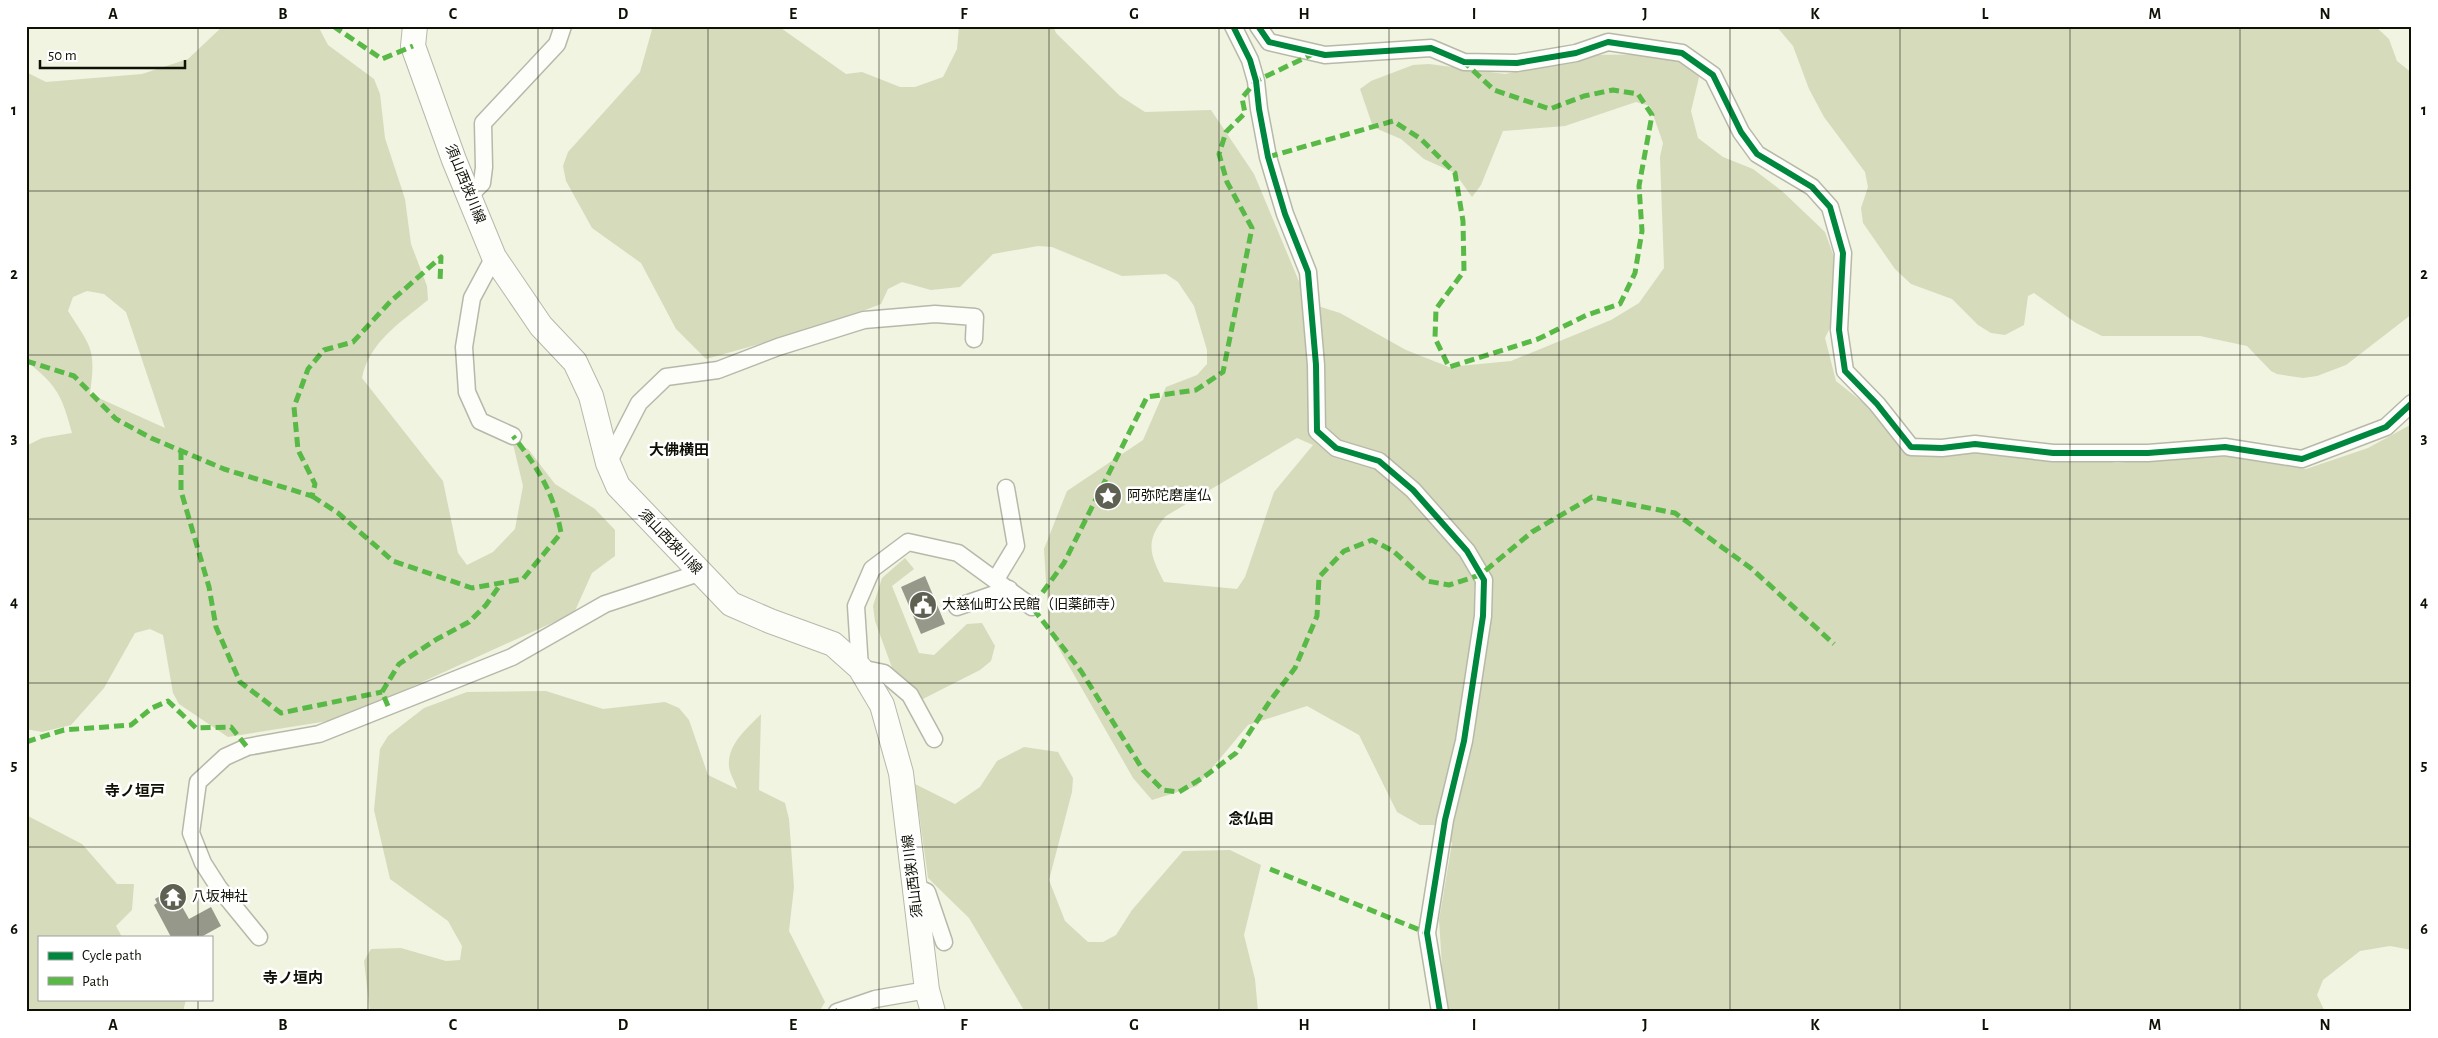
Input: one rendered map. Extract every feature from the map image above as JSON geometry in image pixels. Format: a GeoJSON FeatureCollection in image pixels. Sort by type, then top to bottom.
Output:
{"type":"FeatureCollection","features":[{"type":"Feature","properties":{"kind":"main road","name":"須山西狭川線"},"geometry":{"type":"LineString","coordinates":[[415,26],[413,46],[494,257],[541,326],[575,362],[591,396],[608,463],[618,486],[699,573],[731,604],[770,621],[833,644],[860,668],[882,705],[901,773],[930,1001]]}},
{"type":"Feature","properties":{"kind":"street"},"geometry":{"type":"LineString","coordinates":[[469,196],[482,183],[484,167],[483,123],[557,44],[563,26]]}},
{"type":"Feature","properties":{"kind":"street"},"geometry":{"type":"LineString","coordinates":[[1233,26],[1250,60],[1256,81],[1268,157],[1285,214],[1308,272],[1316,365],[1317,431],[1336,448],[1379,461],[1413,490],[1468,551],[1484,580],[1483,616],[1464,741],[1445,820],[1427,933],[1440,1012]]}},
{"type":"Feature","properties":{"kind":"street"},"geometry":{"type":"LineString","coordinates":[[1258,26],[1269,42],[1325,55],[1431,48],[1464,62],[1517,63],[1576,53],[1608,42],[1682,53],[1712,76],[1741,132],[1757,154],[1812,187],[1830,207],[1842,254],[1839,330],[1845,371],[1877,404],[1911,447],[1942,448],[1975,444],[2053,453],[2148,453],[2224,447],[2302,459],[2386,427],[2412,403]]}},
{"type":"Feature","properties":{"kind":"street"},"geometry":{"type":"LineString","coordinates":[[494,257],[472,298],[464,347],[467,392],[480,421],[513,436]]}},
{"type":"Feature","properties":{"kind":"street"},"geometry":{"type":"LineString","coordinates":[[608,463],[639,403],[666,377],[718,370],[778,347],[864,320],[935,314],[975,317],[974,338]]}},
{"type":"Feature","properties":{"kind":"street"},"geometry":{"type":"LineString","coordinates":[[957,607],[1003,584],[1016,546],[1006,488]]}},
{"type":"Feature","properties":{"kind":"street"},"geometry":{"type":"LineString","coordinates":[[934,739],[910,696],[884,673],[860,668],[856,606],[872,569],[908,542],[958,553],[1032,607]]}},
{"type":"Feature","properties":{"kind":"street"},"geometry":{"type":"LineString","coordinates":[[259,937],[219,888],[203,863],[191,833],[198,782],[225,757],[247,747],[319,734],[512,657],[606,604],[699,573]]}},
{"type":"Feature","properties":{"kind":"street"},"geometry":{"type":"LineString","coordinates":[[914,886],[927,892],[944,942]]}},
{"type":"Feature","properties":{"kind":"street"},"geometry":{"type":"LineString","coordinates":[[837,1012],[875,998],[930,1001]]}},
{"type":"Feature","properties":{"kind":"green space"},"geometry":{"type":"Polygon","coordinates":[[[223,26],[318,26],[328,45],[374,79],[380,94],[385,138],[405,199],[411,244],[427,286],[428,300],[397,325],[379,343],[371,354],[362,378],[443,481],[458,553],[467,565],[493,552],[515,529],[523,486],[513,444],[528,449],[555,484],[595,509],[615,530],[615,556],[592,573],[574,613],[341,719],[228,737],[179,704],[173,693],[163,635],[150,629],[135,633],[104,688],[71,725],[42,732],[26,729],[26,446],[42,438],[72,433],[65,410],[52,385],[26,361],[26,72],[46,82],[142,74],[188,59],[223,26]],[[87,291],[73,297],[68,311],[90,349],[92,367],[90,394],[165,428],[126,312],[104,294],[87,291]]]}},
{"type":"Feature","properties":{"kind":"green space"},"geometry":{"type":"Polygon","coordinates":[[[653,26],[778,26],[846,74],[862,72],[900,87],[915,87],[943,77],[957,49],[959,26],[1053,26],[1056,33],[1120,96],[1145,112],[1211,110],[1254,174],[1308,303],[1340,313],[1406,350],[1449,367],[1511,361],[1611,320],[1639,303],[1664,268],[1660,157],[1663,143],[1650,106],[1636,102],[1565,126],[1503,131],[1481,185],[1472,197],[1455,173],[1424,159],[1401,139],[1373,127],[1360,89],[1371,81],[1413,65],[1429,64],[1505,74],[1589,55],[1675,54],[1701,69],[1691,111],[1698,138],[1723,157],[1753,169],[1782,191],[1825,232],[1841,276],[1841,305],[1825,338],[1836,381],[1931,457],[2018,448],[2117,463],[2219,453],[2306,469],[2368,448],[2412,424],[2412,950],[2390,946],[2360,951],[2323,980],[2317,995],[2325,1012],[1445,1012],[1439,920],[1452,843],[1435,825],[1420,825],[1397,812],[1359,735],[1307,706],[1248,725],[1197,786],[1152,800],[1133,778],[1049,631],[1044,549],[1067,491],[1143,440],[1166,387],[1197,375],[1207,364],[1207,350],[1194,306],[1178,282],[1166,274],[1122,276],[1052,247],[1038,246],[993,254],[960,287],[931,290],[902,282],[888,289],[881,304],[820,327],[706,359],[676,329],[641,263],[592,228],[566,181],[563,166],[568,152],[640,72],[653,26]],[[1297,438],[1166,516],[1154,533],[1152,541],[1155,564],[1164,582],[1237,589],[1245,577],[1274,492],[1313,445],[1297,438]]]}},
{"type":"Feature","properties":{"kind":"green space"},"geometry":{"type":"Polygon","coordinates":[[[1776,26],[2375,26],[2389,39],[2397,61],[2412,73],[2412,314],[2346,365],[2317,376],[2303,378],[2277,374],[2271,371],[2247,346],[2200,336],[2102,336],[2076,323],[2034,293],[2028,296],[2024,325],[2005,335],[1991,333],[1978,325],[1952,299],[1911,284],[1895,269],[1863,223],[1861,208],[1868,187],[1865,172],[1824,117],[1809,89],[1793,46],[1776,26]]]}},
{"type":"Feature","properties":{"kind":"green space"},"geometry":{"type":"Polygon","coordinates":[[[905,558],[914,569],[892,586],[919,653],[934,655],[967,624],[982,623],[995,646],[991,661],[980,670],[913,704],[902,695],[875,621],[873,606],[882,578],[905,558]]]}},
{"type":"Feature","properties":{"kind":"green space"},"geometry":{"type":"Polygon","coordinates":[[[546,691],[603,709],[665,702],[679,708],[689,720],[708,775],[737,789],[729,767],[731,751],[744,731],[761,714],[759,790],[785,803],[789,819],[794,887],[789,931],[825,1002],[819,1012],[370,1012],[364,961],[371,949],[401,948],[446,961],[460,960],[462,946],[448,921],[390,879],[374,810],[380,749],[388,736],[424,708],[467,692],[546,691]]]}},
{"type":"Feature","properties":{"kind":"green space"},"geometry":{"type":"Polygon","coordinates":[[[1024,747],[1058,752],[1073,778],[1072,792],[1049,880],[1065,921],[1088,942],[1103,942],[1116,935],[1132,910],[1183,851],[1230,850],[1261,865],[1244,935],[1255,979],[1258,1012],[1025,1012],[969,918],[928,878],[915,784],[955,804],[980,787],[997,761],[1024,747]]]}},
{"type":"Feature","properties":{"kind":"green space"},"geometry":{"type":"Polygon","coordinates":[[[26,815],[82,844],[117,884],[134,884],[132,910],[116,926],[121,936],[38,936],[38,1000],[186,1000],[183,1012],[26,1012],[26,815]]]}},
{"type":"Feature","properties":{"kind":"building","name":"大慈仙町公民館（旧薬師寺）"},"geometry":{"type":"Polygon","coordinates":[[[925,576],[945,624],[921,634],[901,587],[925,576]]]}},
{"type":"Feature","properties":{"kind":"building"},"geometry":{"type":"Polygon","coordinates":[[[172,889],[189,919],[211,907],[221,926],[203,936],[170,936],[154,905],[157,903],[155,899],[172,889]]]}},
{"type":"Feature","properties":{"kind":"marked path"},"geometry":{"type":"LineString","coordinates":[[333,26],[382,59],[413,46]]}},
{"type":"Feature","properties":{"kind":"marked path"},"geometry":{"type":"LineString","coordinates":[[1315,53],[1256,81],[1242,98],[1245,113],[1226,132],[1219,154],[1227,182],[1252,228],[1223,372],[1196,390],[1147,397],[1064,563],[1032,607],[1081,671],[1143,770],[1163,790],[1179,792],[1204,777],[1236,753],[1270,701],[1295,668],[1317,616],[1319,577],[1344,551],[1372,540],[1393,551],[1427,581],[1449,585],[1480,575],[1532,532],[1592,497],[1675,513],[1752,569],[1834,644]]}},
{"type":"Feature","properties":{"kind":"marked path"},"geometry":{"type":"LineString","coordinates":[[1268,157],[1393,121],[1421,139],[1455,173],[1463,221],[1464,271],[1436,309],[1435,338],[1449,367],[1538,339],[1587,315],[1620,304],[1635,273],[1642,231],[1639,186],[1652,115],[1638,94],[1613,90],[1584,96],[1550,109],[1494,90],[1464,62]]}},
{"type":"Feature","properties":{"kind":"marked path"},"geometry":{"type":"LineString","coordinates":[[26,361],[74,376],[116,419],[151,438],[224,469],[312,496],[315,484],[298,450],[294,407],[308,369],[324,350],[353,342],[390,302],[441,257],[440,282]]}},
{"type":"Feature","properties":{"kind":"marked path"},"geometry":{"type":"LineString","coordinates":[[312,496],[338,513],[393,561],[472,588],[523,579],[561,533],[554,505],[544,482],[513,436]]}},
{"type":"Feature","properties":{"kind":"marked path"},"geometry":{"type":"LineString","coordinates":[[181,450],[181,491],[209,587],[216,627],[240,682],[281,713],[382,692]]}},
{"type":"Feature","properties":{"kind":"marked path"},"geometry":{"type":"LineString","coordinates":[[388,706],[382,692],[399,664],[437,639],[469,622],[486,605],[500,585]]}},
{"type":"Feature","properties":{"kind":"marked path"},"geometry":{"type":"LineString","coordinates":[[26,742],[64,730],[131,725],[152,708],[168,701],[196,728],[231,727],[247,747]]}},
{"type":"Feature","properties":{"kind":"marked path"},"geometry":{"type":"LineString","coordinates":[[1270,869],[1427,933]]}},
{"type":"Feature","properties":{"kind":"cycle path"},"geometry":{"type":"LineString","coordinates":[[1233,26],[1250,60],[1256,81],[1268,157],[1285,214],[1308,272],[1316,365],[1317,431],[1336,448],[1379,461],[1413,490],[1467,551],[1484,580],[1483,616],[1464,741],[1445,820],[1427,933],[1440,1012]]}},
{"type":"Feature","properties":{"kind":"cycle path"},"geometry":{"type":"LineString","coordinates":[[1258,26],[1269,42],[1325,55],[1431,48],[1464,62],[1517,63],[1576,53],[1608,42],[1682,53],[1713,75],[1741,132],[1757,154],[1812,187],[1830,207],[1843,253],[1839,330],[1845,371],[1877,404],[1911,447],[1942,448],[1975,444],[2053,453],[2148,453],[2225,447],[2302,459],[2386,427],[2412,403]]}},
{"type":"Feature","properties":{"kind":"place","name":"阿弥陀磨崖仏"},"geometry":{"type":"Point","coordinates":[1108,496]}},
{"type":"Feature","properties":{"kind":"place","name":"大慈仙町公民館（旧薬師寺）"},"geometry":{"type":"Point","coordinates":[923,605]}},
{"type":"Feature","properties":{"kind":"place","name":"八坂神社"},"geometry":{"type":"Point","coordinates":[173,897]}},
{"type":"Feature","properties":{"kind":"district","name":"大佛横田"},"geometry":{"type":"Point","coordinates":[679,450]}},
{"type":"Feature","properties":{"kind":"district","name":"寺ノ垣戸"},"geometry":{"type":"Point","coordinates":[135,791]}},
{"type":"Feature","properties":{"kind":"district","name":"念仏田"},"geometry":{"type":"Point","coordinates":[1251,819]}},
{"type":"Feature","properties":{"kind":"district","name":"寺ノ垣内"},"geometry":{"type":"Point","coordinates":[293,978]}}]}
